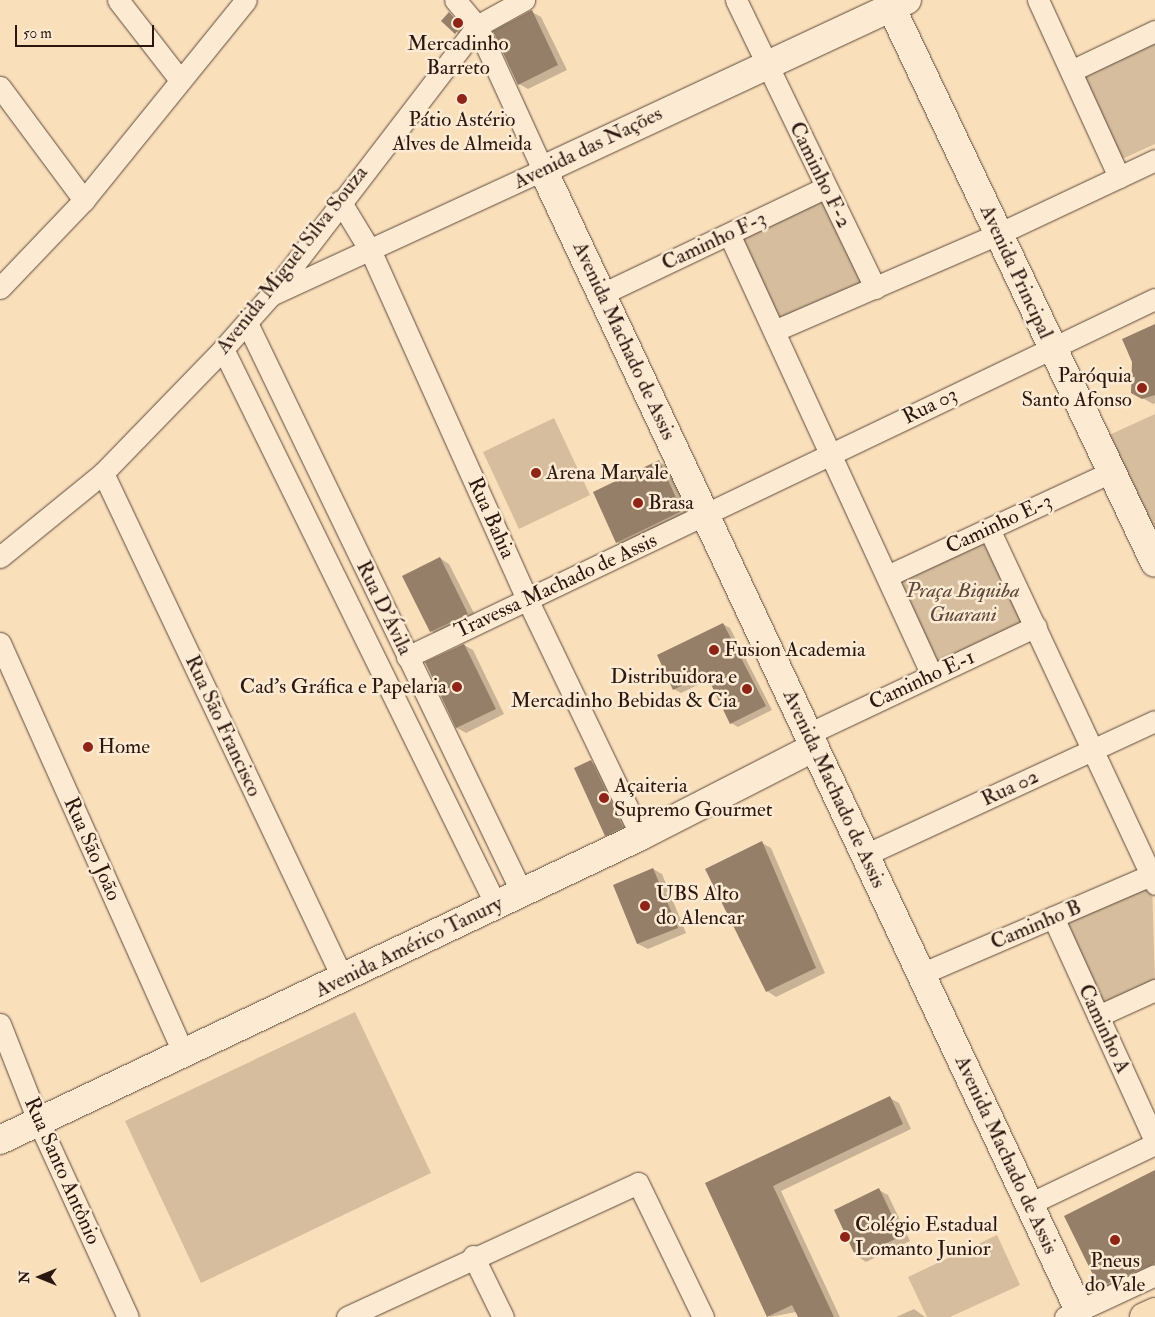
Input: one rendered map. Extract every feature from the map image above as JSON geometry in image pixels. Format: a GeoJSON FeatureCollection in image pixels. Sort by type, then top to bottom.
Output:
{"type":"FeatureCollection","features":[{"type":"Feature","properties":{"kind":"highway"},"geometry":{"type":"LineString","coordinates":[[1144,1317],[1155,1312]]}},
{"type":"Feature","properties":{"kind":"street"},"geometry":{"type":"LineString","coordinates":[[118,0],[180,80]]}},
{"type":"Feature","properties":{"kind":"street"},"geometry":{"type":"LineString","coordinates":[[0,288],[84,200],[246,0]]}},
{"type":"Feature","properties":{"kind":"street","name":"Avenida Machado de Assis"},"geometry":{"type":"LineString","coordinates":[[455,0],[477,26],[1029,1204],[1072,1314]]}},
{"type":"Feature","properties":{"kind":"street"},"geometry":{"type":"LineString","coordinates":[[477,26],[524,0]]}},
{"type":"Feature","properties":{"kind":"street","name":"Caminho F-2"},"geometry":{"type":"LineString","coordinates":[[736,0],[875,288]]}},
{"type":"Feature","properties":{"kind":"street"},"geometry":{"type":"LineString","coordinates":[[1038,0],[1119,177]]}},
{"type":"Feature","properties":{"kind":"street","name":"Avenida das Nações"},"geometry":{"type":"LineString","coordinates":[[270,296],[372,252],[895,2]]}},
{"type":"Feature","properties":{"kind":"street","name":"Avenida Principal"},"geometry":{"type":"LineString","coordinates":[[895,2],[998,234],[1155,563]]}},
{"type":"Feature","properties":{"kind":"street","name":"Avenida Miguel Silva Souza"},"geometry":{"type":"LineString","coordinates":[[0,557],[103,473],[247,323],[270,296],[340,201],[477,26]]}},
{"type":"Feature","properties":{"kind":"street"},"geometry":{"type":"LineString","coordinates":[[1071,71],[1155,32]]}},
{"type":"Feature","properties":{"kind":"street"},"geometry":{"type":"LineString","coordinates":[[0,87],[84,200]]}},
{"type":"Feature","properties":{"kind":"street"},"geometry":{"type":"LineString","coordinates":[[774,331],[998,234],[1155,160]]}},
{"type":"Feature","properties":{"kind":"street","name":"Caminho F-3"},"geometry":{"type":"LineString","coordinates":[[602,294],[826,188]]}},
{"type":"Feature","properties":{"kind":"street","name":"Rua Bahia"},"geometry":{"type":"LineString","coordinates":[[340,201],[372,252],[528,601],[641,836]]}},
{"type":"Feature","properties":{"kind":"street"},"geometry":{"type":"LineString","coordinates":[[729,234],[932,675]]}},
{"type":"Feature","properties":{"kind":"street","name":"Rua 03"},"geometry":{"type":"LineString","coordinates":[[705,515],[1051,346],[1155,299]]}},
{"type":"Feature","properties":{"kind":"street","name":"Rua D'Ávila"},"geometry":{"type":"LineString","coordinates":[[247,323],[522,893]]}},
{"type":"Feature","properties":{"kind":"street","name":"Rua D'Ávila"},"geometry":{"type":"LineString","coordinates":[[223,349],[402,710],[496,905]]}},
{"type":"Feature","properties":{"kind":"street","name":"Caminho E-3"},"geometry":{"type":"LineString","coordinates":[[887,576],[1111,472]]}},
{"type":"Feature","properties":{"kind":"street","name":"Rua São Francisco"},"geometry":{"type":"LineString","coordinates":[[103,473],[344,979]]}},
{"type":"Feature","properties":{"kind":"street","name":"Travessa Machado de Assis"},"geometry":{"type":"LineString","coordinates":[[407,657],[705,515]]}},
{"type":"Feature","properties":{"kind":"street"},"geometry":{"type":"LineString","coordinates":[[989,528],[1094,749],[1153,880]]}},
{"type":"Feature","properties":{"kind":"street","name":"Caminho E-1"},"geometry":{"type":"LineString","coordinates":[[811,741],[932,675],[1036,626]]}},
{"type":"Feature","properties":{"kind":"street","name":"Rua São João"},"geometry":{"type":"LineString","coordinates":[[0,643],[184,1054]]}},
{"type":"Feature","properties":{"kind":"street"},"geometry":{"type":"LineString","coordinates":[[402,710],[426,696]]}},
{"type":"Feature","properties":{"kind":"street","name":"Rua 02"},"geometry":{"type":"LineString","coordinates":[[865,855],[1155,721]]}},
{"type":"Feature","properties":{"kind":"street","name":"Avenida Américo Tanury"},"geometry":{"type":"LineString","coordinates":[[0,1140],[344,979],[641,836],[811,741]]}},
{"type":"Feature","properties":{"kind":"street","name":"Caminho B"},"geometry":{"type":"LineString","coordinates":[[921,974],[1053,917],[1153,880]]}},
{"type":"Feature","properties":{"kind":"street","name":"Caminho A"},"geometry":{"type":"LineString","coordinates":[[1053,917],[1155,1143]]}},
{"type":"Feature","properties":{"kind":"street"},"geometry":{"type":"LineString","coordinates":[[1098,1016],[1155,990]]}},
{"type":"Feature","properties":{"kind":"street","name":"Rua Santo Antônio"},"geometry":{"type":"LineString","coordinates":[[0,1024],[39,1123],[128,1317]]}},
{"type":"Feature","properties":{"kind":"street"},"geometry":{"type":"LineString","coordinates":[[1029,1204],[1155,1143]]}},
{"type":"Feature","properties":{"kind":"street"},"geometry":{"type":"LineString","coordinates":[[347,1317],[473,1256],[638,1183],[704,1317]]}},
{"type":"Feature","properties":{"kind":"street"},"geometry":{"type":"LineString","coordinates":[[473,1256],[503,1317]]}},
{"type":"Feature","properties":{"kind":"street"},"geometry":{"type":"LineString","coordinates":[[1072,1314],[1155,1275]]}},
{"type":"Feature","properties":{"kind":"green space"},"geometry":{"type":"Polygon","coordinates":[[[1155,36],[1155,144],[1122,159],[1082,70],[1155,36]]]}},
{"type":"Feature","properties":{"kind":"green space"},"geometry":{"type":"Polygon","coordinates":[[[824,192],[865,284],[778,324],[736,232],[824,192]]]}},
{"type":"Feature","properties":{"kind":"green space"},"geometry":{"type":"Polygon","coordinates":[[[1155,414],[1155,538],[1107,436],[1155,414]]]}},
{"type":"Feature","properties":{"kind":"green space","name":"Arena Marvale"},"geometry":{"type":"Polygon","coordinates":[[[554,418],[590,495],[519,529],[483,452],[554,418]]]}},
{"type":"Feature","properties":{"kind":"green space","name":"Praça Biquiba Guarani"},"geometry":{"type":"Polygon","coordinates":[[[985,537],[1028,627],[940,670],[897,579],[985,537]]]}},
{"type":"Feature","properties":{"kind":"green space"},"geometry":{"type":"Polygon","coordinates":[[[1152,883],[1155,983],[1101,1008],[1062,924],[1152,883]]]}},
{"type":"Feature","properties":{"kind":"green space"},"geometry":{"type":"Polygon","coordinates":[[[355,1012],[431,1173],[201,1283],[125,1121],[355,1012]]]}},
{"type":"Feature","properties":{"kind":"green space"},"geometry":{"type":"Polygon","coordinates":[[[997,1235],[1020,1285],[950,1317],[927,1317],[908,1277],[997,1235]]]}},
{"type":"Feature","properties":{"kind":"building"},"geometry":{"type":"Polygon","coordinates":[[[532,10],[558,65],[518,85],[493,31],[532,10]]]}},
{"type":"Feature","properties":{"kind":"building"},"geometry":{"type":"Polygon","coordinates":[[[449,12],[461,26],[455,34],[441,21],[449,12]]]}},
{"type":"Feature","properties":{"kind":"building"},"geometry":{"type":"Polygon","coordinates":[[[1155,324],[1155,395],[1142,399],[1131,393],[1132,362],[1122,339],[1155,324]]]}},
{"type":"Feature","properties":{"kind":"building","name":"Brasa"},"geometry":{"type":"Polygon","coordinates":[[[659,460],[682,511],[616,543],[593,492],[659,460]]]}},
{"type":"Feature","properties":{"kind":"building"},"geometry":{"type":"Polygon","coordinates":[[[440,557],[468,614],[430,632],[402,576],[440,557]]]}},
{"type":"Feature","properties":{"kind":"building"},"geometry":{"type":"Polygon","coordinates":[[[723,623],[766,706],[730,724],[706,674],[673,690],[657,655],[723,623]]]}},
{"type":"Feature","properties":{"kind":"building","name":"Cad's Gráfica e Papelaria"},"geometry":{"type":"Polygon","coordinates":[[[464,644],[496,709],[456,728],[425,662],[464,644]]]}},
{"type":"Feature","properties":{"kind":"building","name":"Açaiteria Supremo Gourmet"},"geometry":{"type":"Polygon","coordinates":[[[591,760],[623,827],[605,836],[574,768],[591,760]]]}},
{"type":"Feature","properties":{"kind":"building"},"geometry":{"type":"Polygon","coordinates":[[[762,841],[816,968],[766,992],[705,869],[762,841]]]}},
{"type":"Feature","properties":{"kind":"building","name":"UBS Alto do Alencar"},"geometry":{"type":"Polygon","coordinates":[[[653,868],[678,928],[637,944],[613,885],[653,868]]]}},
{"type":"Feature","properties":{"kind":"building"},"geometry":{"type":"Polygon","coordinates":[[[890,1096],[903,1124],[773,1186],[834,1317],[798,1317],[792,1305],[767,1317],[705,1183],[890,1096]]]}},
{"type":"Feature","properties":{"kind":"building","name":"Pneus do Vale"},"geometry":{"type":"Polygon","coordinates":[[[1155,1170],[1155,1263],[1099,1287],[1064,1216],[1155,1170]]]}},
{"type":"Feature","properties":{"kind":"building"},"geometry":{"type":"Polygon","coordinates":[[[879,1188],[902,1236],[856,1257],[834,1210],[879,1188]]]}},
{"type":"Feature","properties":{"kind":"place","name":"Mercadinho Barreto"},"geometry":{"type":"Point","coordinates":[458,23]}},
{"type":"Feature","properties":{"kind":"place","name":"Pátio Astério Alves de Almeida"},"geometry":{"type":"Point","coordinates":[462,99]}},
{"type":"Feature","properties":{"kind":"place","name":"Paróquia Santo Afonso"},"geometry":{"type":"Point","coordinates":[1142,388]}},
{"type":"Feature","properties":{"kind":"place","name":"Arena Marvale"},"geometry":{"type":"Point","coordinates":[536,473]}},
{"type":"Feature","properties":{"kind":"place","name":"Brasa"},"geometry":{"type":"Point","coordinates":[638,503]}},
{"type":"Feature","properties":{"kind":"place","name":"Fusion Academia"},"geometry":{"type":"Point","coordinates":[714,650]}},
{"type":"Feature","properties":{"kind":"place","name":"Cad's Gráfica e Papelaria"},"geometry":{"type":"Point","coordinates":[457,687]}},
{"type":"Feature","properties":{"kind":"place","name":"Distribuidora e Mercadinho Bebidas & Cia"},"geometry":{"type":"Point","coordinates":[747,689]}},
{"type":"Feature","properties":{"kind":"place","name":"Home"},"geometry":{"type":"Point","coordinates":[88,747]}},
{"type":"Feature","properties":{"kind":"place","name":"Açaiteria Supremo Gourmet"},"geometry":{"type":"Point","coordinates":[604,798]}},
{"type":"Feature","properties":{"kind":"place","name":"UBS Alto do Alencar"},"geometry":{"type":"Point","coordinates":[645,906]}},
{"type":"Feature","properties":{"kind":"place","name":"Colégio Estadual Lomanto Junior"},"geometry":{"type":"Point","coordinates":[845,1237]}},
{"type":"Feature","properties":{"kind":"place","name":"Pneus do Vale"},"geometry":{"type":"Point","coordinates":[1115,1240]}}]}
